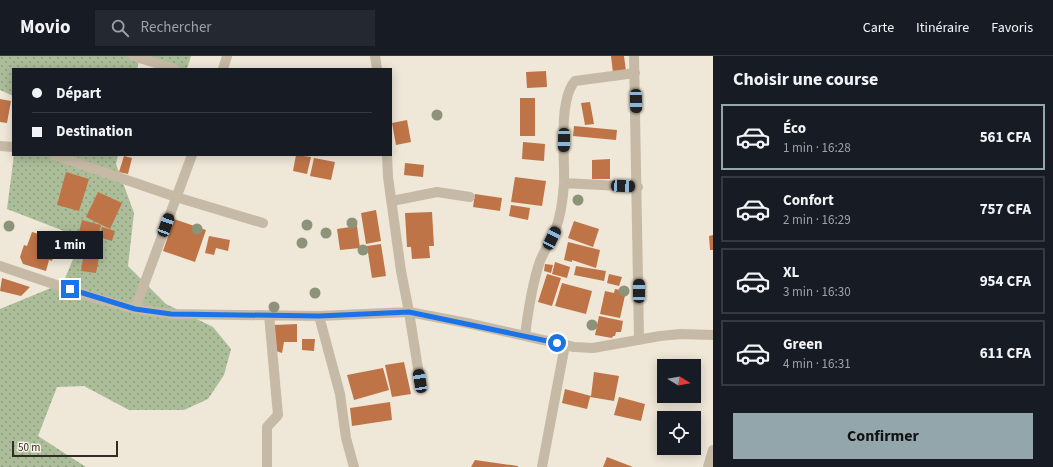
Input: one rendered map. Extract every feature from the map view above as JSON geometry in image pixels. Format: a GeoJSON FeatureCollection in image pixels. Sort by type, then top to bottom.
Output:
{"type":"FeatureCollection","features":[{"type":"Feature","properties":{"kind":"street"},"geometry":{"type":"LineString","coordinates":[[133,56],[172,68]]}},
{"type":"Feature","properties":{"kind":"street"},"geometry":{"type":"LineString","coordinates":[[223,68],[227,56]]}},
{"type":"Feature","properties":{"kind":"street"},"geometry":{"type":"LineString","coordinates":[[375,56],[377,68]]}},
{"type":"Feature","properties":{"kind":"street"},"geometry":{"type":"LineString","coordinates":[[634,56],[638,187],[639,339]]}},
{"type":"Feature","properties":{"kind":"street"},"geometry":{"type":"LineString","coordinates":[[525,336],[534,284],[541,260],[560,216],[564,183],[564,125],[567,94],[570,86],[575,81],[635,73]]}},
{"type":"Feature","properties":{"kind":"street"},"geometry":{"type":"LineString","coordinates":[[0,146],[12,147]]}},
{"type":"Feature","properties":{"kind":"street"},"geometry":{"type":"LineString","coordinates":[[57,156],[176,197],[263,223]]}},
{"type":"Feature","properties":{"kind":"street"},"geometry":{"type":"LineString","coordinates":[[135,309],[192,156]]}},
{"type":"Feature","properties":{"kind":"street"},"geometry":{"type":"LineString","coordinates":[[387,156],[392,201],[420,381]]}},
{"type":"Feature","properties":{"kind":"street"},"geometry":{"type":"LineString","coordinates":[[564,183],[638,187]]}},
{"type":"Feature","properties":{"kind":"street"},"geometry":{"type":"LineString","coordinates":[[392,201],[437,192],[470,197]]}},
{"type":"Feature","properties":{"kind":"street"},"geometry":{"type":"LineString","coordinates":[[0,266],[98,299],[135,309],[171,314],[319,316],[409,312],[566,345],[593,348],[639,339],[681,334],[713,335]]}},
{"type":"Feature","properties":{"kind":"street"},"geometry":{"type":"LineString","coordinates":[[267,467],[267,427],[278,415],[269,315]]}},
{"type":"Feature","properties":{"kind":"street"},"geometry":{"type":"LineString","coordinates":[[319,316],[340,394],[346,438],[354,467]]}},
{"type":"Feature","properties":{"kind":"street"},"geometry":{"type":"LineString","coordinates":[[542,467],[566,345]]}},
{"type":"Feature","properties":{"kind":"street"},"geometry":{"type":"LineString","coordinates":[[708,467],[713,450]]}},
{"type":"Feature","properties":{"kind":"green space"},"geometry":{"type":"Polygon","coordinates":[[[0,56],[191,56],[187,68],[161,68],[139,61],[137,68],[12,68],[12,96],[0,90],[0,56]]]}},
{"type":"Feature","properties":{"kind":"green space"},"geometry":{"type":"Polygon","coordinates":[[[14,156],[118,156],[116,164],[134,213],[128,266],[166,304],[213,327],[231,349],[224,375],[208,399],[184,410],[129,410],[84,386],[57,387],[38,436],[86,467],[0,467],[0,309],[63,283],[82,238],[7,209],[14,156]]]}},
{"type":"Feature","properties":{"kind":"building"},"geometry":{"type":"Polygon","coordinates":[[[611,56],[624,56],[626,71],[613,73],[611,56]]]}},
{"type":"Feature","properties":{"kind":"building"},"geometry":{"type":"Polygon","coordinates":[[[546,71],[547,87],[527,88],[526,72],[546,71]]]}},
{"type":"Feature","properties":{"kind":"building"},"geometry":{"type":"Polygon","coordinates":[[[520,98],[535,98],[535,136],[520,136],[520,98]]]}},
{"type":"Feature","properties":{"kind":"building"},"geometry":{"type":"Polygon","coordinates":[[[0,99],[11,101],[7,123],[0,122],[0,99]]]}},
{"type":"Feature","properties":{"kind":"building"},"geometry":{"type":"Polygon","coordinates":[[[590,102],[594,124],[585,125],[581,103],[590,102]]]}},
{"type":"Feature","properties":{"kind":"building"},"geometry":{"type":"Polygon","coordinates":[[[407,120],[411,142],[396,145],[392,123],[407,120]]]}},
{"type":"Feature","properties":{"kind":"building"},"geometry":{"type":"Polygon","coordinates":[[[574,126],[617,130],[616,140],[573,136],[574,126]]]}},
{"type":"Feature","properties":{"kind":"building"},"geometry":{"type":"Polygon","coordinates":[[[523,142],[545,144],[544,161],[522,159],[523,142]]]}},
{"type":"Feature","properties":{"kind":"building"},"geometry":{"type":"Polygon","coordinates":[[[124,156],[132,158],[128,174],[119,172],[124,156]]]}},
{"type":"Feature","properties":{"kind":"building"},"geometry":{"type":"Polygon","coordinates":[[[296,156],[311,157],[307,174],[293,171],[296,156]]]}},
{"type":"Feature","properties":{"kind":"building"},"geometry":{"type":"Polygon","coordinates":[[[314,158],[335,162],[331,180],[310,176],[314,158]]]}},
{"type":"Feature","properties":{"kind":"building"},"geometry":{"type":"Polygon","coordinates":[[[610,159],[610,179],[592,179],[592,160],[610,159]]]}},
{"type":"Feature","properties":{"kind":"building"},"geometry":{"type":"Polygon","coordinates":[[[405,163],[424,165],[423,177],[404,175],[405,163]]]}},
{"type":"Feature","properties":{"kind":"building"},"geometry":{"type":"Polygon","coordinates":[[[66,172],[89,179],[79,211],[57,205],[66,172]]]}},
{"type":"Feature","properties":{"kind":"building"},"geometry":{"type":"Polygon","coordinates":[[[515,177],[546,181],[542,206],[511,202],[515,177]]]}},
{"type":"Feature","properties":{"kind":"building"},"geometry":{"type":"Polygon","coordinates":[[[98,192],[122,203],[110,229],[86,217],[98,192]]]}},
{"type":"Feature","properties":{"kind":"building"},"geometry":{"type":"Polygon","coordinates":[[[475,194],[502,198],[500,211],[473,207],[475,194]]]}},
{"type":"Feature","properties":{"kind":"building"},"geometry":{"type":"Polygon","coordinates":[[[511,205],[530,208],[528,220],[509,216],[511,205]]]}},
{"type":"Feature","properties":{"kind":"building"},"geometry":{"type":"Polygon","coordinates":[[[376,210],[381,241],[366,244],[361,213],[376,210]]]}},
{"type":"Feature","properties":{"kind":"building"},"geometry":{"type":"Polygon","coordinates":[[[432,212],[434,246],[429,246],[430,258],[412,259],[411,247],[407,247],[405,213],[432,212]]]}},
{"type":"Feature","properties":{"kind":"building"},"geometry":{"type":"Polygon","coordinates":[[[174,219],[206,230],[195,262],[163,251],[174,219]]]}},
{"type":"Feature","properties":{"kind":"building"},"geometry":{"type":"Polygon","coordinates":[[[82,220],[101,225],[98,237],[79,232],[82,220]]]}},
{"type":"Feature","properties":{"kind":"building"},"geometry":{"type":"Polygon","coordinates":[[[574,221],[599,229],[593,247],[568,238],[574,221]]]}},
{"type":"Feature","properties":{"kind":"building"},"geometry":{"type":"Polygon","coordinates":[[[357,226],[360,248],[340,250],[337,229],[357,226]]]}},
{"type":"Feature","properties":{"kind":"building"},"geometry":{"type":"Polygon","coordinates":[[[102,227],[115,231],[112,241],[99,237],[102,227]]]}},
{"type":"Feature","properties":{"kind":"building"},"geometry":{"type":"Polygon","coordinates":[[[32,232],[59,240],[52,261],[49,260],[46,271],[23,264],[20,257],[24,245],[27,246],[32,232]]]}},
{"type":"Feature","properties":{"kind":"building"},"geometry":{"type":"Polygon","coordinates":[[[713,235],[713,250],[710,250],[709,236],[713,235]]]}},
{"type":"Feature","properties":{"kind":"building"},"geometry":{"type":"Polygon","coordinates":[[[209,236],[230,240],[228,251],[216,248],[214,255],[205,253],[209,236]]]}},
{"type":"Feature","properties":{"kind":"building"},"geometry":{"type":"Polygon","coordinates":[[[568,242],[600,250],[596,268],[572,260],[572,262],[564,260],[568,242]]]}},
{"type":"Feature","properties":{"kind":"building"},"geometry":{"type":"Polygon","coordinates":[[[381,244],[386,276],[372,278],[367,246],[381,244]]]}},
{"type":"Feature","properties":{"kind":"building"},"geometry":{"type":"Polygon","coordinates":[[[85,245],[101,248],[96,273],[81,271],[85,245]]]}},
{"type":"Feature","properties":{"kind":"building"},"geometry":{"type":"Polygon","coordinates":[[[555,262],[570,267],[567,278],[552,274],[555,262]]]}},
{"type":"Feature","properties":{"kind":"building"},"geometry":{"type":"Polygon","coordinates":[[[545,264],[553,265],[551,273],[544,271],[545,264]]]}},
{"type":"Feature","properties":{"kind":"building"},"geometry":{"type":"Polygon","coordinates":[[[576,266],[606,271],[604,281],[574,275],[576,266]]]}},
{"type":"Feature","properties":{"kind":"building"},"geometry":{"type":"Polygon","coordinates":[[[547,274],[561,278],[552,306],[538,302],[547,274]]]}},
{"type":"Feature","properties":{"kind":"building"},"geometry":{"type":"Polygon","coordinates":[[[609,274],[622,277],[619,286],[607,283],[609,274]]]}},
{"type":"Feature","properties":{"kind":"building"},"geometry":{"type":"Polygon","coordinates":[[[2,278],[30,287],[21,296],[0,291],[2,278]]]}},
{"type":"Feature","properties":{"kind":"building"},"geometry":{"type":"Polygon","coordinates":[[[562,283],[592,291],[586,314],[555,306],[562,283]]]}},
{"type":"Feature","properties":{"kind":"building"},"geometry":{"type":"Polygon","coordinates":[[[615,289],[626,291],[620,318],[600,314],[605,291],[614,293],[615,289]]]}},
{"type":"Feature","properties":{"kind":"building"},"geometry":{"type":"Polygon","coordinates":[[[599,316],[623,321],[621,332],[616,332],[615,336],[612,338],[595,335],[599,316]]]}},
{"type":"Feature","properties":{"kind":"building"},"geometry":{"type":"Polygon","coordinates":[[[297,324],[297,342],[284,342],[282,353],[276,351],[274,325],[297,324]]]}},
{"type":"Feature","properties":{"kind":"building"},"geometry":{"type":"Polygon","coordinates":[[[302,339],[315,339],[314,351],[302,350],[302,339]]]}},
{"type":"Feature","properties":{"kind":"building"},"geometry":{"type":"Polygon","coordinates":[[[404,362],[411,394],[392,397],[385,365],[404,362]]]}},
{"type":"Feature","properties":{"kind":"building"},"geometry":{"type":"Polygon","coordinates":[[[383,368],[389,390],[354,400],[347,375],[383,368]]]}},
{"type":"Feature","properties":{"kind":"building"},"geometry":{"type":"Polygon","coordinates":[[[594,372],[619,376],[614,401],[590,397],[587,409],[562,403],[565,389],[591,396],[594,372]]]}},
{"type":"Feature","properties":{"kind":"building"},"geometry":{"type":"Polygon","coordinates":[[[619,397],[645,404],[641,421],[614,415],[619,397]]]}},
{"type":"Feature","properties":{"kind":"building"},"geometry":{"type":"Polygon","coordinates":[[[390,402],[392,420],[352,426],[350,408],[390,402]]]}},
{"type":"Feature","properties":{"kind":"building"},"geometry":{"type":"Polygon","coordinates":[[[607,457],[633,467],[603,467],[607,457]]]}},
{"type":"Feature","properties":{"kind":"building"},"geometry":{"type":"Polygon","coordinates":[[[475,460],[518,466],[518,467],[471,467],[475,460]]]}},
{"type":"Feature","properties":{"kind":"route"},"geometry":{"type":"LineString","coordinates":[[70,289],[98,299],[135,309],[171,314],[319,316],[409,312],[502,330],[557,343]]}}]}
